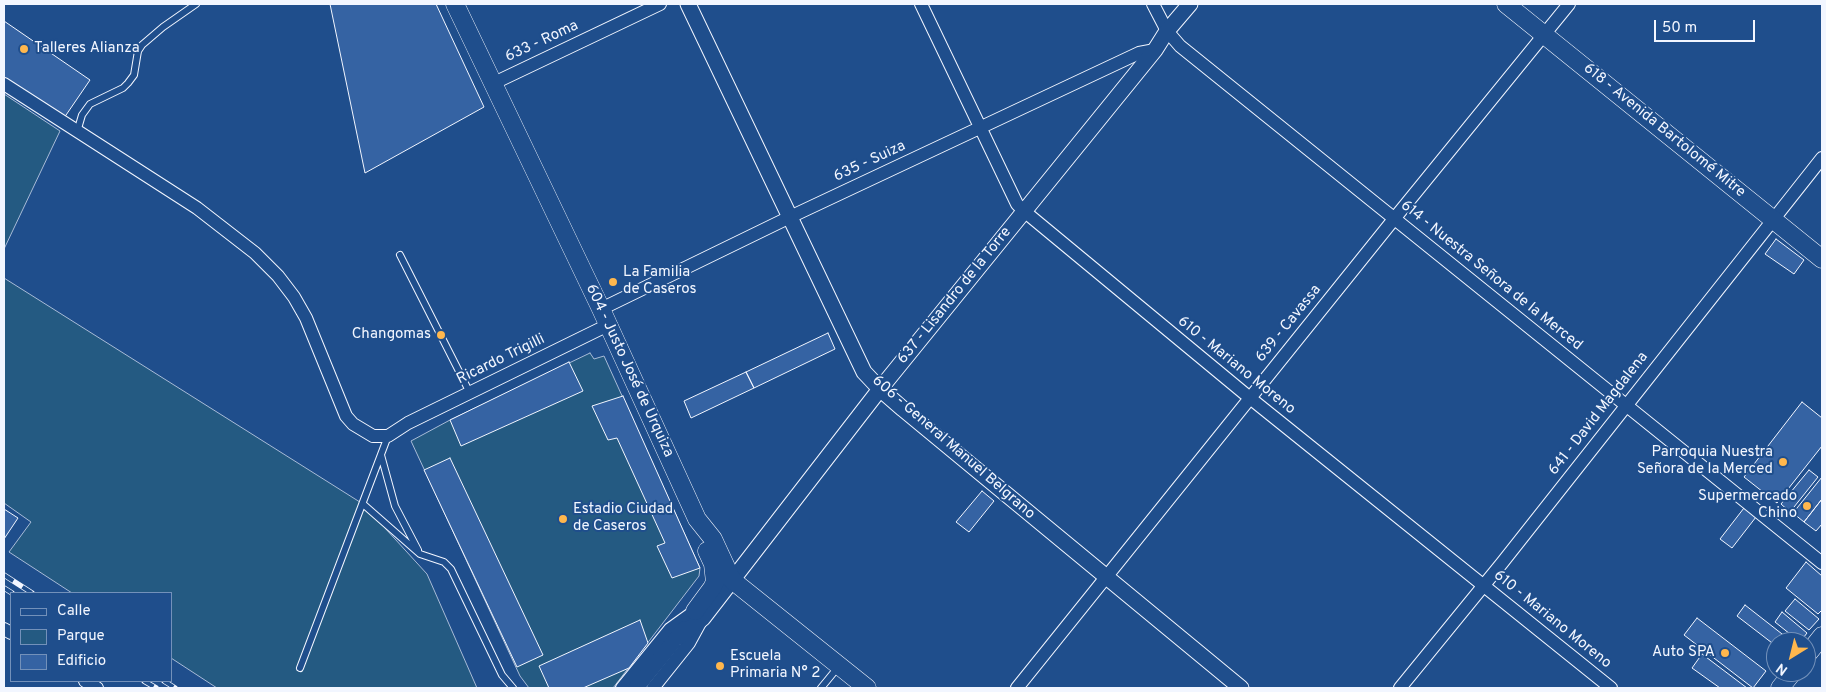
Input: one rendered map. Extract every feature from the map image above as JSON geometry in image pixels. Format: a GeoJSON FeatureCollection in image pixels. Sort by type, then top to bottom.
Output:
{"type":"FeatureCollection","features":[{"type":"Feature","properties":{"kind":"main road","name":"604 - Justo José de Urquiza"},"geometry":{"type":"LineString","coordinates":[[455,4],[601,309],[697,519],[713,539],[732,580],[867,688]]}},
{"type":"Feature","properties":{"kind":"main road","name":"618 - Avenida Bartolomé Mitre"},"geometry":{"type":"LineString","coordinates":[[1506,4],[1822,259]]}},
{"type":"Feature","properties":{"kind":"main road"},"geometry":{"type":"LineString","coordinates":[[697,519],[704,544],[714,564],[716,577],[699,614]]}},
{"type":"Feature","properties":{"kind":"street","name":"633 - Roma"},"geometry":{"type":"LineString","coordinates":[[492,84],[660,4]]}},
{"type":"Feature","properties":{"kind":"street","name":"606 - General Manuel Belgrano"},"geometry":{"type":"LineString","coordinates":[[688,4],[864,372],[880,389],[1241,688]]}},
{"type":"Feature","properties":{"kind":"street","name":"610 - Mariano Moreno"},"geometry":{"type":"LineString","coordinates":[[922,4],[1017,204],[1024,211],[1250,398],[1611,688]]}},
{"type":"Feature","properties":{"kind":"street","name":"614 - Nuestra Señora de la Merced"},"geometry":{"type":"LineString","coordinates":[[1153,4],[1167,31],[1180,46],[1822,563]]}},
{"type":"Feature","properties":{"kind":"street","name":"637 - Lisandro de la Torre"},"geometry":{"type":"LineString","coordinates":[[622,688],[670,629],[699,614],[732,580],[880,389],[1155,50],[1167,31],[1190,4]]}},
{"type":"Feature","properties":{"kind":"street","name":"639 - Cavassa"},"geometry":{"type":"LineString","coordinates":[[1017,688],[1569,4]]}},
{"type":"Feature","properties":{"kind":"street","name":"635 - Suiza"},"geometry":{"type":"LineString","coordinates":[[601,309],[790,217],[1139,53],[1155,50]]}},
{"type":"Feature","properties":{"kind":"street"},"geometry":{"type":"LineString","coordinates":[[4,84],[197,208],[235,237],[278,276],[294,297],[306,318],[346,416],[353,424],[373,436],[388,436]]}},
{"type":"Feature","properties":{"kind":"street","name":"641 - David Magdalena"},"geometry":{"type":"LineString","coordinates":[[1400,688],[1484,585],[1822,158]]}},
{"type":"Feature","properties":{"kind":"street","name":"Ricardo Trigilli"},"geometry":{"type":"LineString","coordinates":[[388,436],[408,423],[608,325]]}},
{"type":"Feature","properties":{"kind":"street"},"geometry":{"type":"LineString","coordinates":[[636,688],[699,614]]}},
{"type":"Feature","properties":{"kind":"street","name":"637 - Lisandro de la Torre"},"geometry":{"type":"LineString","coordinates":[[653,688],[689,644],[699,614]]}},
{"type":"Feature","properties":{"kind":"lane"},"geometry":{"type":"LineString","coordinates":[[77,132],[82,115],[90,104],[123,88],[134,75],[138,51],[142,45],[163,27],[196,4]]}},
{"type":"Feature","properties":{"kind":"lane"},"geometry":{"type":"LineString","coordinates":[[400,254],[470,393]]}},
{"type":"Feature","properties":{"kind":"lane"},"geometry":{"type":"LineString","coordinates":[[300,668],[388,436]]}},
{"type":"Feature","properties":{"kind":"lane"},"geometry":{"type":"LineString","coordinates":[[381,454],[395,506],[420,554]]}},
{"type":"Feature","properties":{"kind":"lane"},"geometry":{"type":"LineString","coordinates":[[363,504],[420,554],[444,562],[451,569],[502,674],[513,688]]}},
{"type":"Feature","properties":{"kind":"lane"},"geometry":{"type":"LineString","coordinates":[[821,688],[839,666]]}},
{"type":"Feature","properties":{"kind":"green space"},"geometry":{"type":"Polygon","coordinates":[[[4,94],[60,131],[4,249],[4,94]]]}},
{"type":"Feature","properties":{"kind":"green space"},"geometry":{"type":"Polygon","coordinates":[[[4,278],[363,504],[427,574],[477,688],[217,688],[172,659],[172,592],[70,592],[9,552],[31,522],[4,503],[4,278]]]}},
{"type":"Feature","properties":{"kind":"green space","name":"Estadio Ciudad de Caseros"},"geometry":{"type":"Polygon","coordinates":[[[590,353],[594,359],[604,356],[700,568],[699,576],[613,688],[529,688],[520,676],[411,441],[450,420],[590,353]]]}},
{"type":"Feature","properties":{"kind":"building"},"geometry":{"type":"Polygon","coordinates":[[[330,4],[436,4],[484,107],[365,173],[330,4]]]}},
{"type":"Feature","properties":{"kind":"building","name":"Talleres Alianza"},"geometry":{"type":"Polygon","coordinates":[[[4,21],[90,80],[64,118],[4,77],[4,21]]]}},
{"type":"Feature","properties":{"kind":"building"},"geometry":{"type":"Polygon","coordinates":[[[1776,239],[1804,260],[1794,274],[1765,254],[1776,239]]]}},
{"type":"Feature","properties":{"kind":"building"},"geometry":{"type":"Polygon","coordinates":[[[828,333],[835,349],[754,388],[746,372],[828,333]]]}},
{"type":"Feature","properties":{"kind":"building"},"geometry":{"type":"Polygon","coordinates":[[[569,362],[583,391],[461,446],[450,420],[569,362]]]}},
{"type":"Feature","properties":{"kind":"building"},"geometry":{"type":"Polygon","coordinates":[[[746,372],[754,388],[691,418],[684,401],[746,372]]]}},
{"type":"Feature","properties":{"kind":"building"},"geometry":{"type":"Polygon","coordinates":[[[623,396],[700,568],[672,578],[657,546],[665,543],[617,438],[608,440],[592,406],[623,396]]]}},
{"type":"Feature","properties":{"kind":"building","name":"Parroquia Nuestra Señora de la Merced"},"geometry":{"type":"Polygon","coordinates":[[[1802,402],[1822,418],[1822,446],[1777,503],[1744,477],[1802,402]]]}},
{"type":"Feature","properties":{"kind":"building"},"geometry":{"type":"Polygon","coordinates":[[[450,458],[543,655],[517,667],[424,470],[450,458]]]}},
{"type":"Feature","properties":{"kind":"building"},"geometry":{"type":"Polygon","coordinates":[[[1809,470],[1818,477],[1790,512],[1781,504],[1809,470]]]}},
{"type":"Feature","properties":{"kind":"building","name":"Supermercado Chino"},"geometry":{"type":"Polygon","coordinates":[[[1822,477],[1822,499],[1804,522],[1793,513],[1822,477]]]}},
{"type":"Feature","properties":{"kind":"building"},"geometry":{"type":"Polygon","coordinates":[[[982,491],[994,501],[969,532],[956,522],[982,491]]]}},
{"type":"Feature","properties":{"kind":"building"},"geometry":{"type":"Polygon","coordinates":[[[1822,499],[1822,524],[1816,531],[1804,522],[1822,499]]]}},
{"type":"Feature","properties":{"kind":"building"},"geometry":{"type":"Polygon","coordinates":[[[1744,508],[1756,517],[1732,548],[1720,539],[1744,508]]]}},
{"type":"Feature","properties":{"kind":"building"},"geometry":{"type":"Polygon","coordinates":[[[4,509],[18,518],[4,539],[4,509]]]}},
{"type":"Feature","properties":{"kind":"building"},"geometry":{"type":"Polygon","coordinates":[[[1806,562],[1822,576],[1822,610],[1818,614],[1786,588],[1806,562]]]}},
{"type":"Feature","properties":{"kind":"building"},"geometry":{"type":"Polygon","coordinates":[[[1795,599],[1819,619],[1809,630],[1785,611],[1795,599]]]}},
{"type":"Feature","properties":{"kind":"building"},"geometry":{"type":"Polygon","coordinates":[[[1745,605],[1780,632],[1766,632],[1766,638],[1737,616],[1745,605]]]}},
{"type":"Feature","properties":{"kind":"building"},"geometry":{"type":"Polygon","coordinates":[[[1782,612],[1806,632],[1788,632],[1775,622],[1782,612]]]}},
{"type":"Feature","properties":{"kind":"building","name":"Auto SPA"},"geometry":{"type":"Polygon","coordinates":[[[1697,618],[1766,671],[1753,688],[1684,635],[1697,618]]]}},
{"type":"Feature","properties":{"kind":"building"},"geometry":{"type":"Polygon","coordinates":[[[640,620],[648,643],[629,668],[583,688],[549,688],[539,666],[640,620]]]}},
{"type":"Feature","properties":{"kind":"building"},"geometry":{"type":"Polygon","coordinates":[[[1702,654],[1747,688],[1720,688],[1692,668],[1702,654]]]}},
{"type":"Feature","properties":{"kind":"railway"},"geometry":{"type":"LineString","coordinates":[[4,575],[30,592]]}},
{"type":"Feature","properties":{"kind":"railway"},"geometry":{"type":"LineString","coordinates":[[4,588],[10,592]]}},
{"type":"Feature","properties":{"kind":"railway"},"geometry":{"type":"LineString","coordinates":[[146,682],[156,688]]}},
{"type":"Feature","properties":{"kind":"railway"},"geometry":{"type":"LineString","coordinates":[[166,682],[175,688]]}},
{"type":"Feature","properties":{"kind":"place","name":"Talleres Alianza"},"geometry":{"type":"Point","coordinates":[24,49]}},
{"type":"Feature","properties":{"kind":"place","name":"La Familia de Caseros"},"geometry":{"type":"Point","coordinates":[613,282]}},
{"type":"Feature","properties":{"kind":"place","name":"Changomas"},"geometry":{"type":"Point","coordinates":[441,335]}},
{"type":"Feature","properties":{"kind":"place","name":"Parroquia Nuestra Señora de la Merced"},"geometry":{"type":"Point","coordinates":[1783,462]}},
{"type":"Feature","properties":{"kind":"place","name":"Supermercado Chino"},"geometry":{"type":"Point","coordinates":[1807,506]}},
{"type":"Feature","properties":{"kind":"place","name":"Estadio Ciudad de Caseros"},"geometry":{"type":"Point","coordinates":[563,519]}},
{"type":"Feature","properties":{"kind":"place","name":"Auto SPA"},"geometry":{"type":"Point","coordinates":[1725,653]}},
{"type":"Feature","properties":{"kind":"place","name":"Escuela Primaria N° 2"},"geometry":{"type":"Point","coordinates":[720,666]}}]}
